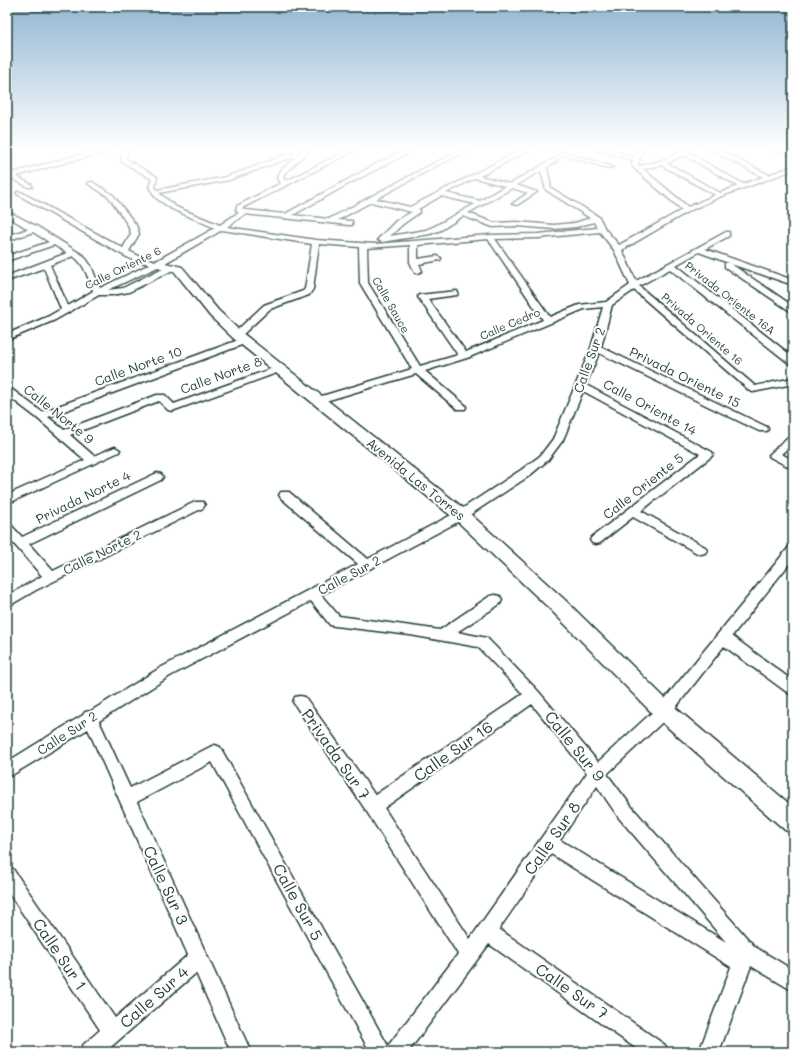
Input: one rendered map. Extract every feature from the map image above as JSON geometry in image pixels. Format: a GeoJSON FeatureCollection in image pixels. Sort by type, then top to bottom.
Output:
{"type":"FeatureCollection","features":[{"type":"Feature","properties":{"kind":"main road"},"geometry":{"type":"LineString","coordinates":[[157,264],[172,266]]}},
{"type":"Feature","properties":{"kind":"main road","name":"Avenida Las Torres"},"geometry":{"type":"LineString","coordinates":[[172,266],[178,269],[214,313],[241,338],[461,515],[558,605],[664,711],[793,822]]}},
{"type":"Feature","properties":{"kind":"street"},"geometry":{"type":"LineString","coordinates":[[29,198],[124,252],[138,259],[157,264]]}},
{"type":"Feature","properties":{"kind":"street"},"geometry":{"type":"LineString","coordinates":[[113,198],[132,225],[135,234],[124,252]]}},
{"type":"Feature","properties":{"kind":"street"},"geometry":{"type":"LineString","coordinates":[[160,198],[174,208],[221,228],[316,242],[363,246],[414,244],[490,237],[538,236],[602,230]]}},
{"type":"Feature","properties":{"kind":"street","name":"Calle Oriente 6"},"geometry":{"type":"LineString","coordinates":[[9,334],[52,318],[65,309],[98,292],[157,264],[221,228],[242,210],[260,198]]}},
{"type":"Feature","properties":{"kind":"street"},"geometry":{"type":"LineString","coordinates":[[285,217],[316,198]]}},
{"type":"Feature","properties":{"kind":"street"},"geometry":{"type":"LineString","coordinates":[[329,221],[374,198]]}},
{"type":"Feature","properties":{"kind":"street"},"geometry":{"type":"LineString","coordinates":[[375,246],[400,222],[433,198]]}},
{"type":"Feature","properties":{"kind":"street"},"geometry":{"type":"LineString","coordinates":[[461,198],[482,203]]}},
{"type":"Feature","properties":{"kind":"street"},"geometry":{"type":"LineString","coordinates":[[382,240],[427,232],[490,198]]}},
{"type":"Feature","properties":{"kind":"street"},"geometry":{"type":"LineString","coordinates":[[515,204],[524,198]]}},
{"type":"Feature","properties":{"kind":"street"},"geometry":{"type":"LineString","coordinates":[[563,198],[596,219],[602,230],[618,249],[634,286]]}},
{"type":"Feature","properties":{"kind":"street"},"geometry":{"type":"LineString","coordinates":[[673,198],[687,210]]}},
{"type":"Feature","properties":{"kind":"street"},"geometry":{"type":"LineString","coordinates":[[618,249],[687,210],[712,198]]}},
{"type":"Feature","properties":{"kind":"street"},"geometry":{"type":"LineString","coordinates":[[371,200],[415,210]]}},
{"type":"Feature","properties":{"kind":"street"},"geometry":{"type":"LineString","coordinates":[[242,210],[285,217],[349,223]]}},
{"type":"Feature","properties":{"kind":"street"},"geometry":{"type":"LineString","coordinates":[[7,213],[81,258],[87,266],[98,292],[112,293],[126,290],[172,266]]}},
{"type":"Feature","properties":{"kind":"street"},"geometry":{"type":"LineString","coordinates":[[463,214],[494,225],[517,224],[554,227],[576,225],[596,219]]}},
{"type":"Feature","properties":{"kind":"street"},"geometry":{"type":"LineString","coordinates":[[7,239],[35,229]]}},
{"type":"Feature","properties":{"kind":"street","name":"Calle Cedro"},"geometry":{"type":"LineString","coordinates":[[319,400],[464,356],[582,307],[608,304],[634,286],[672,266],[726,234]]}},
{"type":"Feature","properties":{"kind":"street"},"geometry":{"type":"LineString","coordinates":[[490,237],[548,321]]}},
{"type":"Feature","properties":{"kind":"street"},"geometry":{"type":"LineString","coordinates":[[7,258],[56,242]]}},
{"type":"Feature","properties":{"kind":"street"},"geometry":{"type":"LineString","coordinates":[[241,338],[267,307],[306,293],[309,289],[316,242]]}},
{"type":"Feature","properties":{"kind":"street"},"geometry":{"type":"LineString","coordinates":[[414,244],[414,262],[418,271]]}},
{"type":"Feature","properties":{"kind":"street","name":"Calle Sauce"},"geometry":{"type":"LineString","coordinates":[[363,246],[364,283],[418,370],[461,407]]}},
{"type":"Feature","properties":{"kind":"street"},"geometry":{"type":"LineString","coordinates":[[700,250],[793,283]]}},
{"type":"Feature","properties":{"kind":"street"},"geometry":{"type":"LineString","coordinates":[[7,278],[74,253]]}},
{"type":"Feature","properties":{"kind":"street"},"geometry":{"type":"LineString","coordinates":[[716,256],[793,310]]}},
{"type":"Feature","properties":{"kind":"street"},"geometry":{"type":"LineString","coordinates":[[414,262],[437,258]]}},
{"type":"Feature","properties":{"kind":"street"},"geometry":{"type":"LineString","coordinates":[[46,264],[65,309]]}},
{"type":"Feature","properties":{"kind":"street","name":"Privada Oriente 16A"},"geometry":{"type":"LineString","coordinates":[[672,266],[793,362]]}},
{"type":"Feature","properties":{"kind":"street","name":"Privada Oriente 16"},"geometry":{"type":"LineString","coordinates":[[634,286],[753,389],[793,381]]}},
{"type":"Feature","properties":{"kind":"street"},"geometry":{"type":"LineString","coordinates":[[454,293],[422,297],[464,356]]}},
{"type":"Feature","properties":{"kind":"street","name":"Calle Sur 2"},"geometry":{"type":"LineString","coordinates":[[7,771],[90,717],[165,672],[461,515],[525,473],[544,458],[558,440],[596,348],[608,304]]}},
{"type":"Feature","properties":{"kind":"street","name":"Calle Norte 10"},"geometry":{"type":"LineString","coordinates":[[41,416],[241,338]]}},
{"type":"Feature","properties":{"kind":"street","name":"Privada Oriente 15"},"geometry":{"type":"LineString","coordinates":[[596,348],[763,429]]}},
{"type":"Feature","properties":{"kind":"street","name":"Calle Norte 8"},"geometry":{"type":"LineString","coordinates":[[63,434],[161,397],[172,408],[279,369]]}},
{"type":"Feature","properties":{"kind":"street","name":"Calle Oriente 14"},"geometry":{"type":"LineString","coordinates":[[580,386],[708,454]]}},
{"type":"Feature","properties":{"kind":"street","name":"Calle Norte 9"},"geometry":{"type":"LineString","coordinates":[[7,390],[41,416],[93,460]]}},
{"type":"Feature","properties":{"kind":"street"},"geometry":{"type":"LineString","coordinates":[[793,438],[774,455],[793,465]]}},
{"type":"Feature","properties":{"kind":"street"},"geometry":{"type":"LineString","coordinates":[[7,500],[115,450]]}},
{"type":"Feature","properties":{"kind":"street","name":"Calle Oriente 5"},"geometry":{"type":"LineString","coordinates":[[596,540],[708,454]]}},
{"type":"Feature","properties":{"kind":"street","name":"Privada Norte 4"},"geometry":{"type":"LineString","coordinates":[[20,543],[157,477]]}},
{"type":"Feature","properties":{"kind":"street"},"geometry":{"type":"LineString","coordinates":[[285,495],[367,565]]}},
{"type":"Feature","properties":{"kind":"street","name":"Calle Norte 2"},"geometry":{"type":"LineString","coordinates":[[7,602],[51,577],[199,505]]}},
{"type":"Feature","properties":{"kind":"street"},"geometry":{"type":"LineString","coordinates":[[633,512],[701,550]]}},
{"type":"Feature","properties":{"kind":"street"},"geometry":{"type":"LineString","coordinates":[[7,528],[51,577]]}},
{"type":"Feature","properties":{"kind":"street","name":"Calle Sur 8"},"geometry":{"type":"LineString","coordinates":[[396,1052],[487,930],[597,773],[664,711],[793,550]]}},
{"type":"Feature","properties":{"kind":"street","name":"Calle Sur 9"},"geometry":{"type":"LineString","coordinates":[[313,594],[335,621],[443,635],[482,642],[533,695],[597,773],[625,812],[745,959],[793,981]]}},
{"type":"Feature","properties":{"kind":"street"},"geometry":{"type":"LineString","coordinates":[[443,635],[495,600]]}},
{"type":"Feature","properties":{"kind":"street"},"geometry":{"type":"LineString","coordinates":[[723,637],[793,689]]}},
{"type":"Feature","properties":{"kind":"street","name":"Calle Sur 16"},"geometry":{"type":"LineString","coordinates":[[373,806],[533,695]]}},
{"type":"Feature","properties":{"kind":"street","name":"Privada Sur 7"},"geometry":{"type":"LineString","coordinates":[[300,702],[373,806]]}},
{"type":"Feature","properties":{"kind":"street","name":"Calle Sur 3"},"geometry":{"type":"LineString","coordinates":[[90,717],[241,1052]]}},
{"type":"Feature","properties":{"kind":"street","name":"Calle Sur 5"},"geometry":{"type":"LineString","coordinates":[[126,799],[215,752],[381,1052]]}},
{"type":"Feature","properties":{"kind":"street"},"geometry":{"type":"LineString","coordinates":[[373,806],[469,954]]}},
{"type":"Feature","properties":{"kind":"street"},"geometry":{"type":"LineString","coordinates":[[549,843],[745,959],[709,1052]]}},
{"type":"Feature","properties":{"kind":"street","name":"Calle Sur 1"},"geometry":{"type":"LineString","coordinates":[[7,875],[113,1032]]}},
{"type":"Feature","properties":{"kind":"street","name":"Calle Sur 7"},"geometry":{"type":"LineString","coordinates":[[487,930],[658,1052]]}},
{"type":"Feature","properties":{"kind":"street","name":"Calle Sur 4"},"geometry":{"type":"LineString","coordinates":[[90,1052],[199,958]]}}]}
